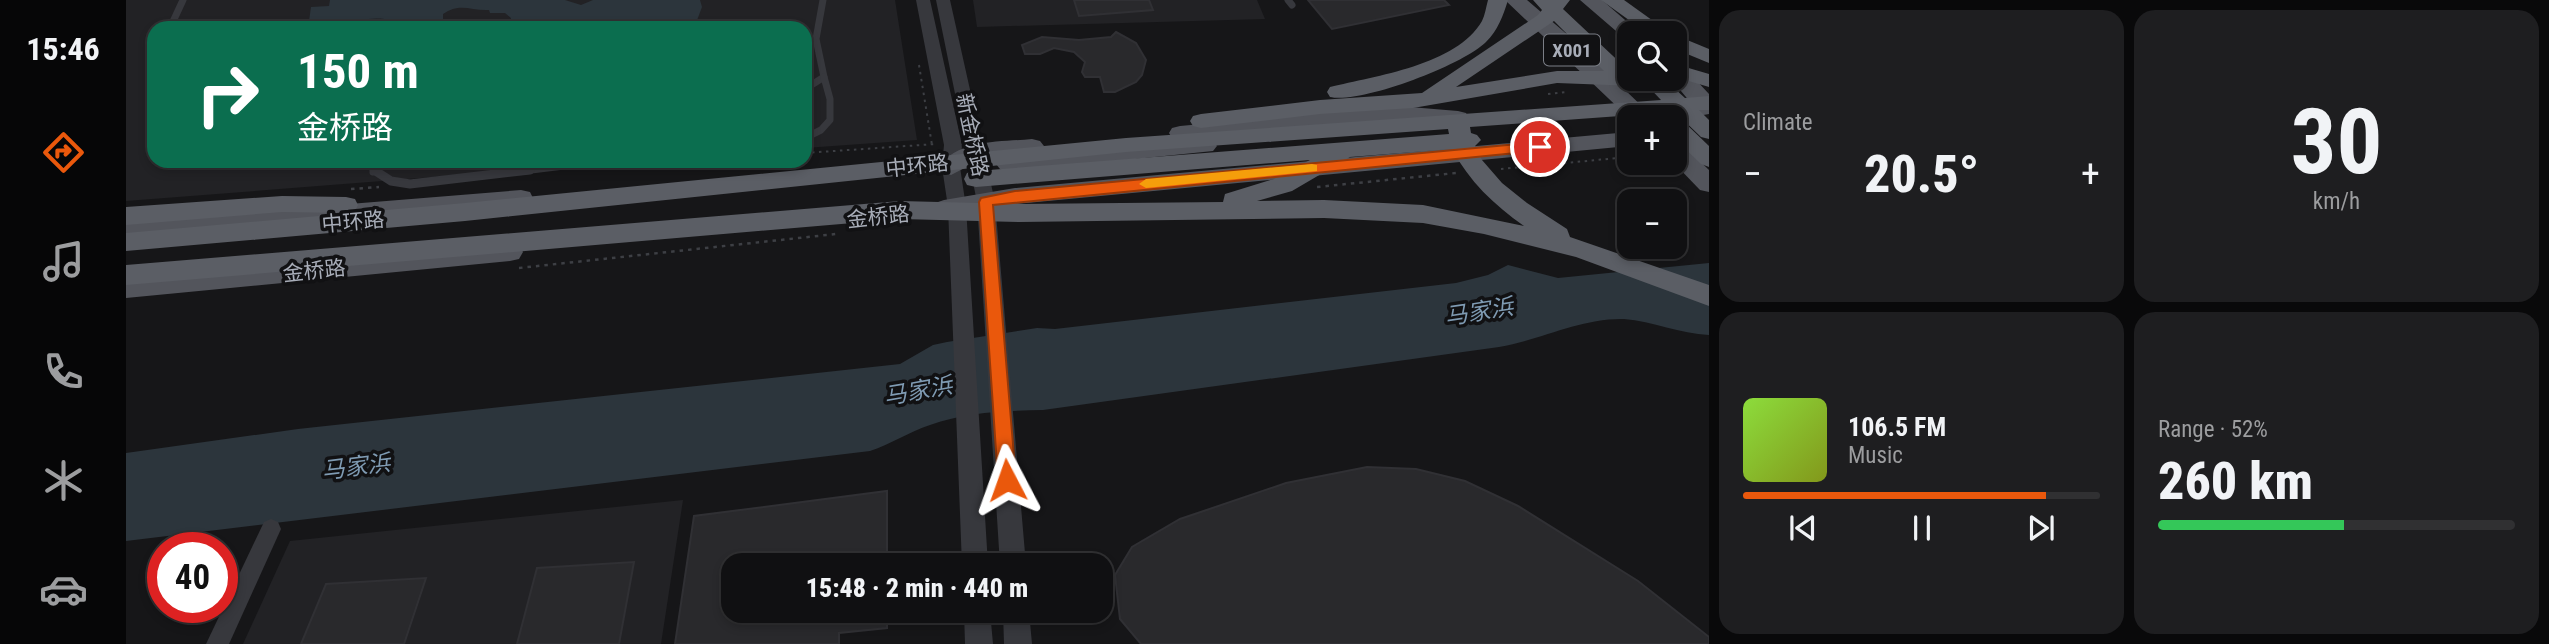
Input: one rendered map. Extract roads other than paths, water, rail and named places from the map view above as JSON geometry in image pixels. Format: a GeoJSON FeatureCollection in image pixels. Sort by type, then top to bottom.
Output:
{"type":"FeatureCollection","features":[{"type":"Feature","properties":{"kind":"highway"},"geometry":{"type":"LineString","coordinates":[[1173,123],[1362,87],[1413,74],[1472,44],[1491,24],[1498,0]]}},
{"type":"Feature","properties":{"kind":"highway"},"geometry":{"type":"LineString","coordinates":[[1529,0],[1565,25],[1617,50]]}},
{"type":"Feature","properties":{"kind":"highway","name":"X001"},"geometry":{"type":"LineString","coordinates":[[1543,0],[1651,105]]}},
{"type":"Feature","properties":{"kind":"highway"},"geometry":{"type":"LineString","coordinates":[[1149,211],[1218,204],[1283,185],[1346,150],[1528,32],[1545,19],[1560,0]]}},
{"type":"Feature","properties":{"kind":"highway","name":"X001"},"geometry":{"type":"LineString","coordinates":[[1567,0],[1617,45]]}},
{"type":"Feature","properties":{"kind":"highway"},"geometry":{"type":"LineString","coordinates":[[1611,0],[1642,21]]}},
{"type":"Feature","properties":{"kind":"highway"},"geometry":{"type":"LineString","coordinates":[[1687,47],[1709,57]]}},
{"type":"Feature","properties":{"kind":"highway"},"geometry":{"type":"LineString","coordinates":[[1582,249],[1509,202],[1486,181],[1464,149],[1457,121],[1463,97],[1478,82],[1495,73],[1521,66],[1570,63],[1617,66]]}},
{"type":"Feature","properties":{"kind":"highway"},"geometry":{"type":"LineString","coordinates":[[1687,72],[1709,75]]}},
{"type":"Feature","properties":{"kind":"highway"},"geometry":{"type":"LineString","coordinates":[[869,160],[1320,107],[1413,101],[1557,77],[1617,76]]}},
{"type":"Feature","properties":{"kind":"highway"},"geometry":{"type":"LineString","coordinates":[[1665,91],[1709,133]]}},
{"type":"Feature","properties":{"kind":"highway"},"geometry":{"type":"LineString","coordinates":[[1676,91],[1708,103]]}},
{"type":"Feature","properties":{"kind":"highway"},"geometry":{"type":"LineString","coordinates":[[1687,116],[1708,103]]}},
{"type":"Feature","properties":{"kind":"highway","name":"中环路"},"geometry":{"type":"LineString","coordinates":[[126,242],[465,212],[1095,148],[1708,103]]}},
{"type":"Feature","properties":{"kind":"highway","name":"中环路"},"geometry":{"type":"LineString","coordinates":[[126,261],[807,192],[1617,118]]}},
{"type":"Feature","properties":{"kind":"highway"},"geometry":{"type":"LineString","coordinates":[[1687,136],[1709,159]]}},
{"type":"Feature","properties":{"kind":"highway"},"geometry":{"type":"LineString","coordinates":[[812,165],[1095,148]]}},
{"type":"Feature","properties":{"kind":"highway"},"geometry":{"type":"LineString","coordinates":[[126,229],[346,205],[776,168]]}},
{"type":"Feature","properties":{"kind":"highway"},"geometry":{"type":"LineString","coordinates":[[126,216],[282,204],[346,205]]}},
{"type":"Feature","properties":{"kind":"highway"},"geometry":{"type":"LineString","coordinates":[[126,275],[900,211],[1020,213],[1371,210],[1484,225],[1582,249],[1709,296]]}},
{"type":"Feature","properties":{"kind":"main road","name":"X001"},"geometry":{"type":"LineString","coordinates":[[1514,0],[1562,40],[1621,105]]}},
{"type":"Feature","properties":{"kind":"main road","name":"X001"},"geometry":{"type":"LineString","coordinates":[[1590,0],[1617,22]]}},
{"type":"Feature","properties":{"kind":"main road"},"geometry":{"type":"LineString","coordinates":[[1687,83],[1708,103],[1687,112]]}},
{"type":"Feature","properties":{"kind":"main road","name":"金桥路"},"geometry":{"type":"LineString","coordinates":[[1687,107],[1708,103]]}},
{"type":"Feature","properties":{"kind":"main road","name":"金桥路"},"geometry":{"type":"LineString","coordinates":[[126,288],[697,236],[957,207],[981,177],[1398,113],[1458,118],[1617,117]]}},
{"type":"Feature","properties":{"kind":"main road","name":"金桥路"},"geometry":{"type":"LineString","coordinates":[[981,177],[1000,181],[1149,167],[1191,147],[1399,128],[1458,118]]}},
{"type":"Feature","properties":{"kind":"main road"},"geometry":{"type":"LineString","coordinates":[[1459,154],[1476,140],[1493,134],[1617,119]]}},
{"type":"Feature","properties":{"kind":"main road"},"geometry":{"type":"LineString","coordinates":[[1687,135],[1709,133]]}},
{"type":"Feature","properties":{"kind":"main road","name":"金桥路"},"geometry":{"type":"LineString","coordinates":[[126,229],[337,214],[715,181],[952,155],[981,177],[1029,195],[1617,140]]}},
{"type":"Feature","properties":{"kind":"main road"},"geometry":{"type":"LineString","coordinates":[[1687,162],[1709,184]]}},
{"type":"Feature","properties":{"kind":"street","name":"新金桥路"},"geometry":{"type":"LineString","coordinates":[[923,0],[952,155],[957,207],[974,553]]}},
{"type":"Feature","properties":{"kind":"street","name":"新金桥路"},"geometry":{"type":"LineString","coordinates":[[943,0],[981,177],[997,329],[1012,553]]}},
{"type":"Feature","properties":{"kind":"street"},"geometry":{"type":"LineString","coordinates":[[218,644],[271,529]]}},
{"type":"Feature","properties":{"kind":"street"},"geometry":{"type":"LineString","coordinates":[[978,623],[979,644]]}},
{"type":"Feature","properties":{"kind":"street"},"geometry":{"type":"LineString","coordinates":[[1017,623],[1018,644]]}},
{"type":"Feature","properties":{"kind":"lane"},"geometry":{"type":"LineString","coordinates":[[173,21],[183,0]]}},
{"type":"Feature","properties":{"kind":"lane"},"geometry":{"type":"LineString","coordinates":[[812,134],[821,130],[830,120],[830,99],[815,36],[823,0]]}},
{"type":"Feature","properties":{"kind":"lane"},"geometry":{"type":"LineString","coordinates":[[812,85],[824,77]]}},
{"type":"Feature","properties":{"kind":"lane"},"geometry":{"type":"LineString","coordinates":[[374,168],[373,172],[391,181],[410,184],[546,168]]}},
{"type":"Feature","properties":{"kind":"water"},"geometry":{"type":"Polygon","coordinates":[[[330,0],[565,0],[581,5],[593,0],[700,0],[702,7],[697,21],[510,21],[511,18],[505,13],[455,8],[443,14],[444,21],[309,21],[311,7],[329,6],[330,0]]]}},
{"type":"Feature","properties":{"kind":"water","name":"马家浜"},"geometry":{"type":"Polygon","coordinates":[[[1709,263],[1709,335],[1635,320],[1592,322],[1499,347],[1043,410],[972,415],[930,425],[870,451],[200,532],[147,532],[147,538],[126,541],[126,453],[298,429],[900,364],[933,345],[947,342],[1037,328],[1055,329],[1456,283],[1488,275],[1508,265],[1558,278],[1709,263]]]}}]}
